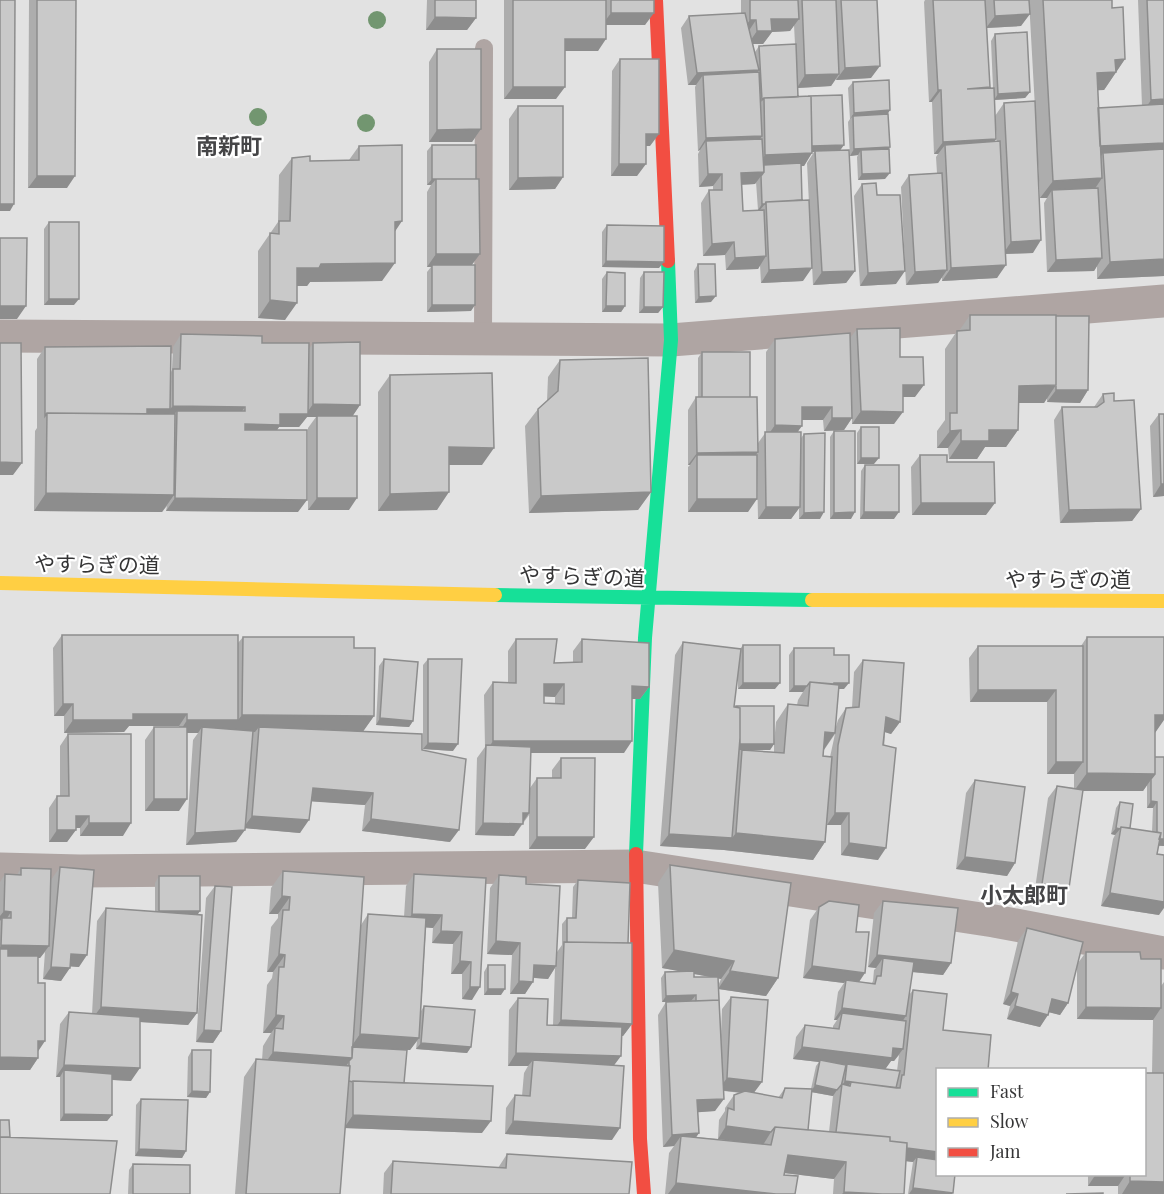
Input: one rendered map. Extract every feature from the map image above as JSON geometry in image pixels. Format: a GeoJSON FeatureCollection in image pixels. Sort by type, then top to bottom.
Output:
{"type":"FeatureCollection","features":[{"type":"Feature","properties":{"kind":"street"},"geometry":{"type":"LineString","coordinates":[[644,1194],[640,1139],[635,866],[648,600],[671,340],[656,0]]}},
{"type":"Feature","properties":{"kind":"street"},"geometry":{"type":"LineString","coordinates":[[0,336],[671,340],[1164,301]]}},
{"type":"Feature","properties":{"kind":"street","name":"やすらぎの道"},"geometry":{"type":"LineString","coordinates":[[0,584],[648,600],[1164,601]]}},
{"type":"Feature","properties":{"kind":"street"},"geometry":{"type":"LineString","coordinates":[[0,869],[80,871],[635,866],[994,921],[1164,953]]}},
{"type":"Feature","properties":{"kind":"lane"},"geometry":{"type":"LineString","coordinates":[[483,339],[484,48]]}},
{"type":"Feature","properties":{"kind":"building"},"geometry":{"type":"Polygon","coordinates":[[[0,0],[15,0],[14,204],[0,204],[0,0]]]}},
{"type":"Feature","properties":{"kind":"building"},"geometry":{"type":"Polygon","coordinates":[[[37,0],[76,0],[75,176],[37,176],[37,0]]]}},
{"type":"Feature","properties":{"kind":"building"},"geometry":{"type":"Polygon","coordinates":[[[435,0],[476,0],[476,18],[435,17],[435,0]]]}},
{"type":"Feature","properties":{"kind":"building"},"geometry":{"type":"Polygon","coordinates":[[[513,0],[606,0],[606,39],[565,39],[565,87],[513,87],[513,0]]]}},
{"type":"Feature","properties":{"kind":"building"},"geometry":{"type":"Polygon","coordinates":[[[611,0],[654,0],[654,13],[611,13],[611,0]]]}},
{"type":"Feature","properties":{"kind":"building"},"geometry":{"type":"Polygon","coordinates":[[[750,0],[798,0],[799,19],[771,19],[772,31],[757,31],[756,20],[750,20],[750,0]]]}},
{"type":"Feature","properties":{"kind":"building"},"geometry":{"type":"Polygon","coordinates":[[[802,0],[836,0],[839,74],[805,75],[802,0]]]}},
{"type":"Feature","properties":{"kind":"building"},"geometry":{"type":"Polygon","coordinates":[[[841,0],[877,0],[880,66],[845,68],[841,0]]]}},
{"type":"Feature","properties":{"kind":"building"},"geometry":{"type":"Polygon","coordinates":[[[933,0],[985,0],[990,87],[967,89],[994,88],[996,139],[943,142],[933,0]]]}},
{"type":"Feature","properties":{"kind":"building"},"geometry":{"type":"Polygon","coordinates":[[[994,0],[1029,0],[1030,14],[995,16],[994,0]]]}},
{"type":"Feature","properties":{"kind":"building"},"geometry":{"type":"Polygon","coordinates":[[[1043,0],[1112,0],[1112,8],[1123,7],[1125,59],[1115,60],[1116,72],[1097,73],[1102,178],[1053,181],[1043,0]]]}},
{"type":"Feature","properties":{"kind":"building"},"geometry":{"type":"Polygon","coordinates":[[[1147,0],[1164,0],[1164,99],[1151,100],[1147,0]]]}},
{"type":"Feature","properties":{"kind":"building"},"geometry":{"type":"Polygon","coordinates":[[[745,13],[759,70],[697,73],[689,16],[745,13]]]}},
{"type":"Feature","properties":{"kind":"building"},"geometry":{"type":"Polygon","coordinates":[[[1027,32],[1030,92],[998,94],[995,34],[1027,32]]]}},
{"type":"Feature","properties":{"kind":"building"},"geometry":{"type":"Polygon","coordinates":[[[796,44],[798,97],[764,98],[762,100],[759,46],[796,44]]]}},
{"type":"Feature","properties":{"kind":"building"},"geometry":{"type":"Polygon","coordinates":[[[437,49],[481,49],[481,129],[437,130],[437,49]]]}},
{"type":"Feature","properties":{"kind":"building"},"geometry":{"type":"Polygon","coordinates":[[[620,59],[659,59],[659,134],[646,134],[646,164],[619,164],[620,59]]]}},
{"type":"Feature","properties":{"kind":"building"},"geometry":{"type":"Polygon","coordinates":[[[759,72],[762,136],[706,138],[703,75],[759,72]]]}},
{"type":"Feature","properties":{"kind":"building"},"geometry":{"type":"Polygon","coordinates":[[[889,80],[890,110],[854,113],[853,82],[889,80]]]}},
{"type":"Feature","properties":{"kind":"building"},"geometry":{"type":"Polygon","coordinates":[[[842,95],[844,145],[812,146],[811,96],[808,96],[842,95]]]}},
{"type":"Feature","properties":{"kind":"building"},"geometry":{"type":"Polygon","coordinates":[[[811,96],[812,153],[765,155],[764,98],[811,96]]]}},
{"type":"Feature","properties":{"kind":"building"},"geometry":{"type":"Polygon","coordinates":[[[1035,101],[1041,240],[1011,242],[1004,103],[1035,101]]]}},
{"type":"Feature","properties":{"kind":"building"},"geometry":{"type":"Polygon","coordinates":[[[1164,104],[1164,143],[1100,146],[1098,108],[1164,104]]]}},
{"type":"Feature","properties":{"kind":"building"},"geometry":{"type":"Polygon","coordinates":[[[518,106],[563,106],[563,177],[518,178],[518,106]]]}},
{"type":"Feature","properties":{"kind":"building"},"geometry":{"type":"Polygon","coordinates":[[[888,114],[890,147],[854,149],[853,116],[888,114]]]}},
{"type":"Feature","properties":{"kind":"building"},"geometry":{"type":"Polygon","coordinates":[[[762,139],[764,172],[741,173],[743,211],[764,210],[766,256],[735,258],[734,242],[712,244],[709,190],[722,190],[722,174],[708,174],[706,141],[762,139]]]}},
{"type":"Feature","properties":{"kind":"building"},"geometry":{"type":"Polygon","coordinates":[[[1000,141],[1006,265],[951,268],[945,145],[1000,141]]]}},
{"type":"Feature","properties":{"kind":"building"},"geometry":{"type":"Polygon","coordinates":[[[402,145],[402,221],[395,222],[395,263],[321,264],[319,268],[297,268],[297,303],[270,300],[270,233],[279,234],[279,221],[290,221],[292,158],[310,156],[310,161],[359,160],[359,146],[402,145]]]}},
{"type":"Feature","properties":{"kind":"building"},"geometry":{"type":"Polygon","coordinates":[[[432,145],[476,145],[476,179],[432,179],[432,145]]]}},
{"type":"Feature","properties":{"kind":"building"},"geometry":{"type":"Polygon","coordinates":[[[889,149],[890,173],[862,174],[861,150],[889,149]]]}},
{"type":"Feature","properties":{"kind":"building"},"geometry":{"type":"Polygon","coordinates":[[[1164,149],[1164,259],[1110,262],[1103,153],[1164,149]]]}},
{"type":"Feature","properties":{"kind":"building"},"geometry":{"type":"Polygon","coordinates":[[[849,150],[855,271],[822,272],[815,151],[849,150]]]}},
{"type":"Feature","properties":{"kind":"building"},"geometry":{"type":"Polygon","coordinates":[[[801,163],[802,200],[762,204],[761,176],[764,172],[764,165],[801,163]]]}},
{"type":"Feature","properties":{"kind":"building"},"geometry":{"type":"Polygon","coordinates":[[[942,173],[947,270],[915,272],[909,175],[942,173]]]}},
{"type":"Feature","properties":{"kind":"building"},"geometry":{"type":"Polygon","coordinates":[[[436,179],[479,179],[480,254],[436,254],[436,179]]]}},
{"type":"Feature","properties":{"kind":"building"},"geometry":{"type":"Polygon","coordinates":[[[876,183],[877,195],[900,195],[905,271],[868,273],[862,184],[876,183]]]}},
{"type":"Feature","properties":{"kind":"building"},"geometry":{"type":"Polygon","coordinates":[[[1098,188],[1102,258],[1056,260],[1052,190],[1098,188]]]}},
{"type":"Feature","properties":{"kind":"building"},"geometry":{"type":"Polygon","coordinates":[[[809,200],[812,268],[769,270],[766,202],[809,200]]]}},
{"type":"Feature","properties":{"kind":"building"},"geometry":{"type":"Polygon","coordinates":[[[49,222],[79,222],[79,299],[49,299],[49,222]]]}},
{"type":"Feature","properties":{"kind":"building"},"geometry":{"type":"Polygon","coordinates":[[[607,225],[664,226],[664,262],[606,261],[607,225]]]}},
{"type":"Feature","properties":{"kind":"building"},"geometry":{"type":"Polygon","coordinates":[[[0,238],[27,238],[26,306],[0,306],[0,238]]]}},
{"type":"Feature","properties":{"kind":"building"},"geometry":{"type":"Polygon","coordinates":[[[698,264],[715,264],[716,296],[699,297],[698,264]]]}},
{"type":"Feature","properties":{"kind":"building"},"geometry":{"type":"Polygon","coordinates":[[[432,265],[475,265],[475,305],[432,305],[432,265]]]}},
{"type":"Feature","properties":{"kind":"building"},"geometry":{"type":"Polygon","coordinates":[[[607,272],[625,273],[625,306],[606,306],[607,272]]]}},
{"type":"Feature","properties":{"kind":"building"},"geometry":{"type":"Polygon","coordinates":[[[644,272],[664,272],[663,307],[644,307],[644,272]]]}},
{"type":"Feature","properties":{"kind":"building"},"geometry":{"type":"Polygon","coordinates":[[[970,315],[1056,315],[1056,385],[1019,386],[1018,430],[989,430],[989,441],[961,441],[961,430],[950,431],[950,413],[957,413],[957,331],[970,330],[970,315]]]}},
{"type":"Feature","properties":{"kind":"building"},"geometry":{"type":"Polygon","coordinates":[[[1056,316],[1089,316],[1088,390],[1056,390],[1056,316]]]}},
{"type":"Feature","properties":{"kind":"building"},"geometry":{"type":"Polygon","coordinates":[[[900,328],[900,357],[923,357],[924,385],[903,385],[903,412],[861,411],[857,329],[900,328]]]}},
{"type":"Feature","properties":{"kind":"building"},"geometry":{"type":"Polygon","coordinates":[[[850,333],[852,418],[832,418],[832,407],[802,407],[802,426],[775,425],[775,339],[850,333]]]}},
{"type":"Feature","properties":{"kind":"building"},"geometry":{"type":"Polygon","coordinates":[[[181,334],[262,336],[262,343],[309,343],[308,414],[280,414],[280,425],[245,424],[245,430],[307,430],[307,500],[175,498],[177,411],[245,411],[245,407],[173,406],[173,369],[180,369],[181,334]]]}},
{"type":"Feature","properties":{"kind":"building"},"geometry":{"type":"Polygon","coordinates":[[[360,342],[360,405],[313,404],[313,343],[360,342]]]}},
{"type":"Feature","properties":{"kind":"building"},"geometry":{"type":"Polygon","coordinates":[[[0,343],[21,343],[22,463],[0,462],[0,343]]]}},
{"type":"Feature","properties":{"kind":"building"},"geometry":{"type":"Polygon","coordinates":[[[171,346],[170,409],[147,409],[147,414],[47,413],[45,416],[45,347],[171,346]]]}},
{"type":"Feature","properties":{"kind":"building"},"geometry":{"type":"Polygon","coordinates":[[[702,352],[750,352],[750,397],[702,397],[702,352]]]}},
{"type":"Feature","properties":{"kind":"building"},"geometry":{"type":"Polygon","coordinates":[[[648,358],[651,492],[541,496],[538,409],[558,391],[560,360],[648,358]]]}},
{"type":"Feature","properties":{"kind":"building"},"geometry":{"type":"Polygon","coordinates":[[[492,373],[494,448],[449,447],[449,492],[390,494],[390,375],[492,373]]]}},
{"type":"Feature","properties":{"kind":"building"},"geometry":{"type":"Polygon","coordinates":[[[1114,393],[1114,401],[1134,400],[1141,509],[1069,510],[1062,407],[1097,407],[1104,402],[1103,394],[1114,393]]]}},
{"type":"Feature","properties":{"kind":"building"},"geometry":{"type":"Polygon","coordinates":[[[696,397],[757,397],[758,452],[697,453],[696,397]]]}},
{"type":"Feature","properties":{"kind":"building"},"geometry":{"type":"Polygon","coordinates":[[[47,413],[175,414],[174,495],[46,493],[47,413]]]}},
{"type":"Feature","properties":{"kind":"building"},"geometry":{"type":"Polygon","coordinates":[[[1159,414],[1164,414],[1164,484],[1161,484],[1159,414]]]}},
{"type":"Feature","properties":{"kind":"building"},"geometry":{"type":"Polygon","coordinates":[[[317,416],[357,416],[357,498],[317,498],[317,416]]]}},
{"type":"Feature","properties":{"kind":"building"},"geometry":{"type":"Polygon","coordinates":[[[861,427],[879,427],[879,458],[861,458],[861,427]]]}},
{"type":"Feature","properties":{"kind":"building"},"geometry":{"type":"Polygon","coordinates":[[[834,431],[855,431],[855,512],[834,513],[834,431]]]}},
{"type":"Feature","properties":{"kind":"building"},"geometry":{"type":"Polygon","coordinates":[[[765,432],[801,432],[800,507],[766,507],[765,432]]]}},
{"type":"Feature","properties":{"kind":"building"},"geometry":{"type":"Polygon","coordinates":[[[825,433],[824,512],[804,513],[804,434],[825,433]]]}},
{"type":"Feature","properties":{"kind":"building"},"geometry":{"type":"Polygon","coordinates":[[[697,455],[757,455],[757,499],[697,499],[697,455]]]}},
{"type":"Feature","properties":{"kind":"building"},"geometry":{"type":"Polygon","coordinates":[[[920,455],[947,455],[947,462],[994,462],[995,503],[921,503],[920,455]]]}},
{"type":"Feature","properties":{"kind":"building"},"geometry":{"type":"Polygon","coordinates":[[[865,465],[899,465],[899,512],[864,512],[865,465]]]}},
{"type":"Feature","properties":{"kind":"building"},"geometry":{"type":"Polygon","coordinates":[[[62,635],[238,635],[238,720],[187,720],[187,714],[133,714],[133,720],[73,720],[73,704],[63,704],[62,635]]]}},
{"type":"Feature","properties":{"kind":"building"},"geometry":{"type":"Polygon","coordinates":[[[243,637],[354,637],[354,648],[375,648],[374,716],[242,715],[243,637]]]}},
{"type":"Feature","properties":{"kind":"building"},"geometry":{"type":"Polygon","coordinates":[[[1087,637],[1164,637],[1164,715],[1155,715],[1155,774],[1087,773],[1087,637]]]}},
{"type":"Feature","properties":{"kind":"building"},"geometry":{"type":"Polygon","coordinates":[[[516,639],[557,639],[554,663],[582,662],[582,639],[649,643],[649,687],[632,686],[632,741],[493,741],[493,682],[516,683],[516,639]],[[544,684],[544,703],[564,704],[564,684],[544,684]]]}},
{"type":"Feature","properties":{"kind":"building"},"geometry":{"type":"Polygon","coordinates":[[[683,642],[741,649],[734,707],[740,708],[740,738],[732,838],[669,834],[683,642]]]}},
{"type":"Feature","properties":{"kind":"building"},"geometry":{"type":"Polygon","coordinates":[[[743,645],[780,645],[780,683],[743,683],[743,645]]]}},
{"type":"Feature","properties":{"kind":"building"},"geometry":{"type":"Polygon","coordinates":[[[978,646],[1083,646],[1083,762],[1056,762],[1056,690],[978,690],[978,646]]]}},
{"type":"Feature","properties":{"kind":"building"},"geometry":{"type":"Polygon","coordinates":[[[794,648],[834,648],[834,655],[849,655],[849,683],[810,682],[807,686],[794,686],[794,648]]]}},
{"type":"Feature","properties":{"kind":"building"},"geometry":{"type":"Polygon","coordinates":[[[384,659],[418,662],[413,721],[380,718],[384,659]]]}},
{"type":"Feature","properties":{"kind":"building"},"geometry":{"type":"Polygon","coordinates":[[[428,659],[462,659],[458,744],[428,743],[428,659]]]}},
{"type":"Feature","properties":{"kind":"building"},"geometry":{"type":"Polygon","coordinates":[[[863,660],[904,663],[900,722],[886,717],[883,745],[896,748],[886,848],[849,843],[849,813],[835,813],[838,745],[846,708],[859,707],[863,660]]]}},
{"type":"Feature","properties":{"kind":"building"},"geometry":{"type":"Polygon","coordinates":[[[810,682],[839,685],[835,733],[825,732],[823,756],[832,757],[825,842],[736,833],[742,750],[784,753],[788,704],[808,706],[810,682]]]}},
{"type":"Feature","properties":{"kind":"building"},"geometry":{"type":"Polygon","coordinates":[[[736,706],[774,706],[774,744],[740,744],[740,708],[736,706]]]}},
{"type":"Feature","properties":{"kind":"building"},"geometry":{"type":"Polygon","coordinates":[[[154,727],[187,727],[187,799],[154,799],[154,727]]]}},
{"type":"Feature","properties":{"kind":"building"},"geometry":{"type":"Polygon","coordinates":[[[202,727],[253,731],[245,830],[195,833],[202,727]]]}},
{"type":"Feature","properties":{"kind":"building"},"geometry":{"type":"Polygon","coordinates":[[[259,727],[422,734],[422,750],[466,759],[459,830],[371,819],[373,793],[313,788],[309,820],[252,816],[259,727]]]}},
{"type":"Feature","properties":{"kind":"building"},"geometry":{"type":"Polygon","coordinates":[[[68,734],[131,734],[131,823],[89,823],[89,816],[76,816],[76,830],[57,830],[57,796],[69,796],[68,734]]]}},
{"type":"Feature","properties":{"kind":"building"},"geometry":{"type":"Polygon","coordinates":[[[486,745],[531,747],[529,813],[523,813],[523,824],[483,823],[486,745]]]}},
{"type":"Feature","properties":{"kind":"building"},"geometry":{"type":"Polygon","coordinates":[[[1155,757],[1164,757],[1164,839],[1159,839],[1161,833],[1157,832],[1157,802],[1151,801],[1151,779],[1155,774],[1155,757]]]}},
{"type":"Feature","properties":{"kind":"building"},"geometry":{"type":"Polygon","coordinates":[[[561,758],[595,758],[594,837],[537,837],[537,778],[561,778],[561,758]]]}},
{"type":"Feature","properties":{"kind":"building"},"geometry":{"type":"Polygon","coordinates":[[[975,780],[1025,787],[1015,863],[965,857],[975,780]]]}},
{"type":"Feature","properties":{"kind":"building"},"geometry":{"type":"Polygon","coordinates":[[[1057,786],[1083,790],[1069,888],[1042,884],[1057,786]]]}},
{"type":"Feature","properties":{"kind":"building"},"geometry":{"type":"Polygon","coordinates":[[[1120,802],[1133,804],[1130,828],[1116,828],[1120,802]]]}},
{"type":"Feature","properties":{"kind":"building"},"geometry":{"type":"Polygon","coordinates":[[[1121,827],[1161,833],[1157,854],[1164,855],[1164,902],[1110,893],[1121,827]]]}},
{"type":"Feature","properties":{"kind":"building"},"geometry":{"type":"Polygon","coordinates":[[[670,865],[791,883],[778,978],[730,971],[734,961],[674,950],[670,865]]]}},
{"type":"Feature","properties":{"kind":"building"},"geometry":{"type":"Polygon","coordinates":[[[60,867],[94,870],[87,955],[71,954],[70,968],[51,967],[60,867]]]}},
{"type":"Feature","properties":{"kind":"building"},"geometry":{"type":"Polygon","coordinates":[[[21,868],[51,869],[49,946],[1,945],[2,918],[11,918],[11,912],[4,911],[5,874],[21,875],[21,868]]]}},
{"type":"Feature","properties":{"kind":"building"},"geometry":{"type":"Polygon","coordinates":[[[283,871],[364,877],[352,1058],[273,1052],[275,1028],[283,1029],[284,1016],[276,1015],[279,967],[284,967],[285,955],[279,954],[283,910],[289,910],[290,897],[282,896],[283,871]]]}},
{"type":"Feature","properties":{"kind":"building"},"geometry":{"type":"Polygon","coordinates":[[[414,874],[486,878],[480,987],[470,987],[471,962],[460,961],[462,932],[441,931],[442,915],[412,914],[414,874]]]}},
{"type":"Feature","properties":{"kind":"building"},"geometry":{"type":"Polygon","coordinates":[[[499,875],[526,877],[526,884],[560,886],[556,966],[534,965],[533,982],[519,981],[520,943],[496,941],[499,875]]]}},
{"type":"Feature","properties":{"kind":"building"},"geometry":{"type":"Polygon","coordinates":[[[159,876],[200,876],[200,911],[159,911],[159,876]]]}},
{"type":"Feature","properties":{"kind":"building"},"geometry":{"type":"Polygon","coordinates":[[[578,880],[630,883],[628,943],[567,942],[567,918],[576,918],[578,880]]]}},
{"type":"Feature","properties":{"kind":"building"},"geometry":{"type":"Polygon","coordinates":[[[215,886],[232,887],[221,1031],[204,1030],[215,886]]]}},
{"type":"Feature","properties":{"kind":"building"},"geometry":{"type":"Polygon","coordinates":[[[829,901],[859,905],[856,932],[869,932],[865,973],[812,966],[819,907],[829,901]]]}},
{"type":"Feature","properties":{"kind":"building"},"geometry":{"type":"Polygon","coordinates":[[[883,901],[958,908],[951,963],[877,955],[883,901]]]}},
{"type":"Feature","properties":{"kind":"building"},"geometry":{"type":"Polygon","coordinates":[[[106,908],[202,915],[197,1013],[101,1007],[106,908]]]}},
{"type":"Feature","properties":{"kind":"building"},"geometry":{"type":"Polygon","coordinates":[[[368,914],[426,918],[419,1038],[360,1034],[368,914]]]}},
{"type":"Feature","properties":{"kind":"building"},"geometry":{"type":"Polygon","coordinates":[[[1027,928],[1083,942],[1068,1003],[1052,999],[1048,1015],[1015,1006],[1018,994],[1011,992],[1027,928]]]}},
{"type":"Feature","properties":{"kind":"building"},"geometry":{"type":"Polygon","coordinates":[[[564,942],[632,943],[632,1024],[561,1020],[564,942]]]}},
{"type":"Feature","properties":{"kind":"building"},"geometry":{"type":"Polygon","coordinates":[[[0,949],[8,949],[8,956],[38,956],[38,983],[45,983],[45,1041],[38,1041],[38,1058],[0,1057],[0,949]]]}},
{"type":"Feature","properties":{"kind":"building"},"geometry":{"type":"Polygon","coordinates":[[[1086,952],[1140,952],[1141,959],[1161,959],[1161,1008],[1086,1007],[1086,952]]]}},
{"type":"Feature","properties":{"kind":"building"},"geometry":{"type":"Polygon","coordinates":[[[883,958],[914,962],[906,1016],[842,1008],[846,980],[875,984],[877,976],[881,976],[883,958]]]}},
{"type":"Feature","properties":{"kind":"building"},"geometry":{"type":"Polygon","coordinates":[[[488,965],[505,965],[505,989],[488,989],[488,965]]]}},
{"type":"Feature","properties":{"kind":"building"},"geometry":{"type":"Polygon","coordinates":[[[694,971],[694,977],[718,977],[719,1000],[696,1001],[696,995],[666,996],[665,972],[694,971]]]}},
{"type":"Feature","properties":{"kind":"building"},"geometry":{"type":"Polygon","coordinates":[[[913,990],[947,994],[943,1030],[991,1035],[988,1068],[936,1068],[936,1152],[907,1148],[907,1143],[890,1141],[890,1137],[836,1132],[842,1084],[850,1086],[851,1082],[900,1088],[902,1075],[904,1075],[913,990]]]}},
{"type":"Feature","properties":{"kind":"building"},"geometry":{"type":"Polygon","coordinates":[[[731,997],[768,1000],[762,1082],[727,1078],[731,997]]]}},
{"type":"Feature","properties":{"kind":"building"},"geometry":{"type":"Polygon","coordinates":[[[518,998],[548,999],[547,1025],[622,1027],[621,1056],[516,1053],[518,998]]]}},
{"type":"Feature","properties":{"kind":"building"},"geometry":{"type":"Polygon","coordinates":[[[719,1000],[724,1099],[697,1100],[699,1133],[672,1135],[666,1002],[719,1000]]]}},
{"type":"Feature","properties":{"kind":"building"},"geometry":{"type":"Polygon","coordinates":[[[424,1006],[475,1010],[471,1047],[421,1043],[424,1006]]]}},
{"type":"Feature","properties":{"kind":"building"},"geometry":{"type":"Polygon","coordinates":[[[69,1012],[140,1017],[140,1068],[64,1065],[69,1012]]]}},
{"type":"Feature","properties":{"kind":"building"},"geometry":{"type":"Polygon","coordinates":[[[842,1013],[906,1021],[903,1049],[893,1048],[892,1058],[802,1047],[805,1025],[839,1029],[842,1013]]]}},
{"type":"Feature","properties":{"kind":"building"},"geometry":{"type":"Polygon","coordinates":[[[352,1047],[407,1050],[404,1083],[349,1081],[352,1047]]]}},
{"type":"Feature","properties":{"kind":"building"},"geometry":{"type":"Polygon","coordinates":[[[192,1050],[211,1050],[210,1092],[192,1091],[192,1050]]]}},
{"type":"Feature","properties":{"kind":"building"},"geometry":{"type":"Polygon","coordinates":[[[256,1059],[350,1066],[340,1194],[246,1194],[256,1059]]]}},
{"type":"Feature","properties":{"kind":"building"},"geometry":{"type":"Polygon","coordinates":[[[533,1060],[624,1066],[620,1128],[513,1121],[515,1095],[530,1096],[533,1060]]]}},
{"type":"Feature","properties":{"kind":"building"},"geometry":{"type":"Polygon","coordinates":[[[820,1060],[846,1065],[842,1085],[837,1090],[815,1085],[820,1060]]]}},
{"type":"Feature","properties":{"kind":"building"},"geometry":{"type":"Polygon","coordinates":[[[847,1064],[900,1071],[896,1088],[845,1081],[847,1064]]]}},
{"type":"Feature","properties":{"kind":"building"},"geometry":{"type":"Polygon","coordinates":[[[64,1070],[112,1074],[112,1115],[64,1114],[64,1070]]]}},
{"type":"Feature","properties":{"kind":"building"},"geometry":{"type":"Polygon","coordinates":[[[1146,1073],[1164,1073],[1164,1182],[1130,1181],[1130,1176],[1146,1176],[1146,1073]]]}},
{"type":"Feature","properties":{"kind":"building"},"geometry":{"type":"Polygon","coordinates":[[[353,1081],[493,1086],[491,1121],[353,1115],[353,1081]]]}},
{"type":"Feature","properties":{"kind":"building"},"geometry":{"type":"Polygon","coordinates":[[[785,1088],[812,1089],[808,1130],[775,1127],[771,1132],[726,1126],[728,1108],[734,1110],[734,1095],[745,1091],[782,1098],[785,1088]]]}},
{"type":"Feature","properties":{"kind":"building"},"geometry":{"type":"Polygon","coordinates":[[[141,1099],[188,1100],[186,1151],[139,1149],[141,1099]]]}},
{"type":"Feature","properties":{"kind":"building"},"geometry":{"type":"Polygon","coordinates":[[[0,1120],[9,1120],[10,1137],[0,1137],[0,1120]]]}},
{"type":"Feature","properties":{"kind":"building"},"geometry":{"type":"Polygon","coordinates":[[[775,1127],[890,1137],[890,1141],[907,1143],[904,1194],[844,1192],[846,1162],[788,1155],[784,1175],[798,1176],[795,1194],[676,1183],[681,1136],[771,1145],[775,1127]]]}},
{"type":"Feature","properties":{"kind":"building"},"geometry":{"type":"Polygon","coordinates":[[[0,1137],[117,1141],[110,1194],[0,1194],[0,1137]]]}},
{"type":"Feature","properties":{"kind":"building"},"geometry":{"type":"Polygon","coordinates":[[[507,1154],[632,1162],[629,1194],[391,1194],[393,1161],[506,1168],[507,1154]]]}},
{"type":"Feature","properties":{"kind":"building"},"geometry":{"type":"Polygon","coordinates":[[[917,1157],[936,1160],[936,1176],[955,1176],[953,1193],[913,1188],[917,1157]]]}},
{"type":"Feature","properties":{"kind":"building"},"geometry":{"type":"Polygon","coordinates":[[[133,1164],[190,1165],[190,1194],[133,1194],[133,1164]]]}},
{"type":"Feature","properties":{"kind":"traffic: fast"},"geometry":{"type":"LineString","coordinates":[[636,854],[645,638],[671,340],[668,261]]}},
{"type":"Feature","properties":{"kind":"traffic: fast"},"geometry":{"type":"LineString","coordinates":[[495,595],[812,600]]}},
{"type":"Feature","properties":{"kind":"traffic: slow"},"geometry":{"type":"LineString","coordinates":[[0,583],[495,595]]}},
{"type":"Feature","properties":{"kind":"traffic: slow"},"geometry":{"type":"LineString","coordinates":[[812,600],[1164,601]]}},
{"type":"Feature","properties":{"kind":"traffic: jam"},"geometry":{"type":"LineString","coordinates":[[656,0],[668,261]]}},
{"type":"Feature","properties":{"kind":"traffic: jam"},"geometry":{"type":"LineString","coordinates":[[636,854],[640,1139],[644,1194]]}},
{"type":"Feature","properties":{"kind":"district","name":"南新町"},"geometry":{"type":"Point","coordinates":[229,146]}},
{"type":"Feature","properties":{"kind":"district","name":"小太郎町"},"geometry":{"type":"Point","coordinates":[1024,895]}}]}
